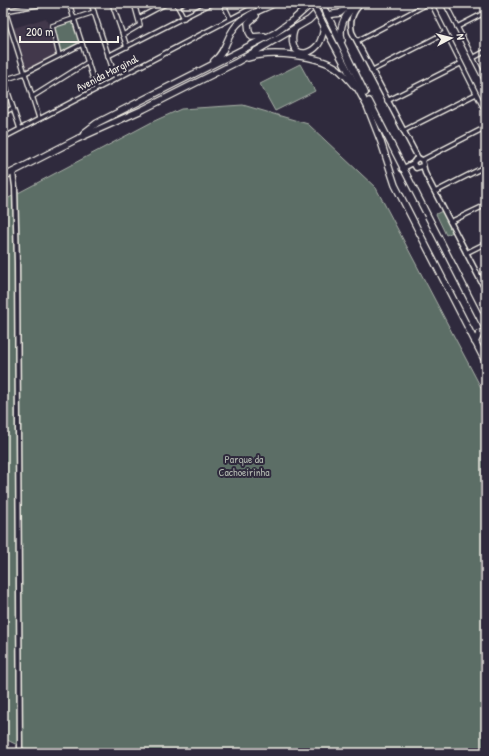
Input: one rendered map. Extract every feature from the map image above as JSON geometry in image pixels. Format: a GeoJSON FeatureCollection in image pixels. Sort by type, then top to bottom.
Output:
{"type":"FeatureCollection","features":[{"type":"Feature","properties":{"kind":"main road"},"geometry":{"type":"LineString","coordinates":[[206,68],[220,56],[242,16],[275,3]]}},
{"type":"Feature","properties":{"kind":"main road"},"geometry":{"type":"LineString","coordinates":[[275,33],[260,38],[252,37],[247,27],[251,19],[281,3]]}},
{"type":"Feature","properties":{"kind":"main road"},"geometry":{"type":"LineString","coordinates":[[77,139],[97,123],[275,33],[293,20],[312,3],[360,92],[376,127],[396,185],[486,363]]}},
{"type":"Feature","properties":{"kind":"main road"},"geometry":{"type":"LineString","coordinates":[[321,3],[403,171],[486,330]]}},
{"type":"Feature","properties":{"kind":"main road"},"geometry":{"type":"LineString","coordinates":[[3,177],[77,139],[144,109],[237,62],[309,20],[326,3]]}},
{"type":"Feature","properties":{"kind":"main road"},"geometry":{"type":"LineString","coordinates":[[326,14],[340,13],[352,3]]}},
{"type":"Feature","properties":{"kind":"main road"},"geometry":{"type":"LineString","coordinates":[[344,52],[340,35],[341,25],[348,12],[358,3]]}},
{"type":"Feature","properties":{"kind":"main road"},"geometry":{"type":"LineString","coordinates":[[295,28],[292,36],[292,44],[296,50],[302,53],[310,51],[318,45],[324,27]]}},
{"type":"Feature","properties":{"kind":"main road"},"geometry":{"type":"LineString","coordinates":[[237,62],[255,55],[274,52],[305,58],[337,68],[360,92]]}},
{"type":"Feature","properties":{"kind":"main road"},"geometry":{"type":"LineString","coordinates":[[475,342],[478,334],[486,333]]}},
{"type":"Feature","properties":{"kind":"street"},"geometry":{"type":"LineString","coordinates":[[5,11],[48,3]]}},
{"type":"Feature","properties":{"kind":"street"},"geometry":{"type":"LineString","coordinates":[[69,3],[96,88]]}},
{"type":"Feature","properties":{"kind":"street"},"geometry":{"type":"LineString","coordinates":[[91,3],[116,79]]}},
{"type":"Feature","properties":{"kind":"street"},"geometry":{"type":"LineString","coordinates":[[112,3],[127,47]]}},
{"type":"Feature","properties":{"kind":"street"},"geometry":{"type":"LineString","coordinates":[[123,35],[139,26],[139,18],[134,3]]}},
{"type":"Feature","properties":{"kind":"street"},"geometry":{"type":"LineString","coordinates":[[139,18],[167,3]]}},
{"type":"Feature","properties":{"kind":"street"},"geometry":{"type":"LineString","coordinates":[[184,3],[177,5],[184,18]]}},
{"type":"Feature","properties":{"kind":"street"},"geometry":{"type":"LineString","coordinates":[[200,3],[203,8]]}},
{"type":"Feature","properties":{"kind":"street"},"geometry":{"type":"LineString","coordinates":[[108,56],[150,36],[212,3]]}},
{"type":"Feature","properties":{"kind":"street"},"geometry":{"type":"LineString","coordinates":[[223,3],[230,18]]}},
{"type":"Feature","properties":{"kind":"street","name":"Avenida Marginal"},"geometry":{"type":"LineString","coordinates":[[3,138],[230,18],[242,16],[261,3]]}},
{"type":"Feature","properties":{"kind":"street"},"geometry":{"type":"LineString","coordinates":[[362,3],[351,17],[350,24],[357,42],[413,151],[419,167],[425,173],[466,253],[484,283],[486,291]]}},
{"type":"Feature","properties":{"kind":"street"},"geometry":{"type":"LineString","coordinates":[[357,42],[430,3],[486,113]]}},
{"type":"Feature","properties":{"kind":"street"},"geometry":{"type":"LineString","coordinates":[[445,3],[486,83]]}},
{"type":"Feature","properties":{"kind":"street"},"geometry":{"type":"LineString","coordinates":[[3,4],[39,118]]}},
{"type":"Feature","properties":{"kind":"street"},"geometry":{"type":"LineString","coordinates":[[59,55],[52,26],[94,12]]}},
{"type":"Feature","properties":{"kind":"street"},"geometry":{"type":"LineString","coordinates":[[457,27],[486,12]]}},
{"type":"Feature","properties":{"kind":"street"},"geometry":{"type":"LineString","coordinates":[[371,71],[445,33]]}},
{"type":"Feature","properties":{"kind":"street"},"geometry":{"type":"LineString","coordinates":[[20,129],[3,78],[25,73],[82,44]]}},
{"type":"Feature","properties":{"kind":"street"},"geometry":{"type":"LineString","coordinates":[[473,58],[486,51]]}},
{"type":"Feature","properties":{"kind":"street"},"geometry":{"type":"LineString","coordinates":[[32,97],[88,62]]}},
{"type":"Feature","properties":{"kind":"street"},"geometry":{"type":"LineString","coordinates":[[387,101],[460,64]]}},
{"type":"Feature","properties":{"kind":"street"},"geometry":{"type":"LineString","coordinates":[[403,131],[476,94]]}},
{"type":"Feature","properties":{"kind":"street"},"geometry":{"type":"LineString","coordinates":[[3,113],[13,108]]}},
{"type":"Feature","properties":{"kind":"street"},"geometry":{"type":"LineString","coordinates":[[403,171],[417,160],[486,127]]}},
{"type":"Feature","properties":{"kind":"street"},"geometry":{"type":"LineString","coordinates":[[417,160],[419,167]]}},
{"type":"Feature","properties":{"kind":"street"},"geometry":{"type":"LineString","coordinates":[[435,192],[486,166]]}},
{"type":"Feature","properties":{"kind":"street"},"geometry":{"type":"LineString","coordinates":[[403,171],[419,167]]}},
{"type":"Feature","properties":{"kind":"street"},"geometry":{"type":"LineString","coordinates":[[12,172],[15,187],[17,264],[20,753]]}},
{"type":"Feature","properties":{"kind":"street"},"geometry":{"type":"LineString","coordinates":[[450,222],[486,205]]}},
{"type":"Feature","properties":{"kind":"street"},"geometry":{"type":"LineString","coordinates":[[466,253],[486,243]]}},
{"type":"Feature","properties":{"kind":"shaded area"},"geometry":{"type":"Polygon","coordinates":[[[46,18],[57,53],[56,57],[29,70],[27,69],[14,28],[46,18]]]}},
{"type":"Feature","properties":{"kind":"green space"},"geometry":{"type":"Polygon","coordinates":[[[74,20],[82,44],[61,54],[54,26],[74,20]]]}},
{"type":"Feature","properties":{"kind":"green space"},"geometry":{"type":"Polygon","coordinates":[[[300,64],[315,91],[275,111],[260,84],[300,64]]]}},
{"type":"Feature","properties":{"kind":"green space","name":"Parque da Cachoeirinha"},"geometry":{"type":"Polygon","coordinates":[[[243,105],[308,124],[376,188],[486,397],[486,753],[34,753],[3,738],[3,201],[152,122],[181,109],[243,105]]]}},
{"type":"Feature","properties":{"kind":"green space"},"geometry":{"type":"Polygon","coordinates":[[[442,211],[453,232],[446,235],[436,214],[442,211]]]}}]}
